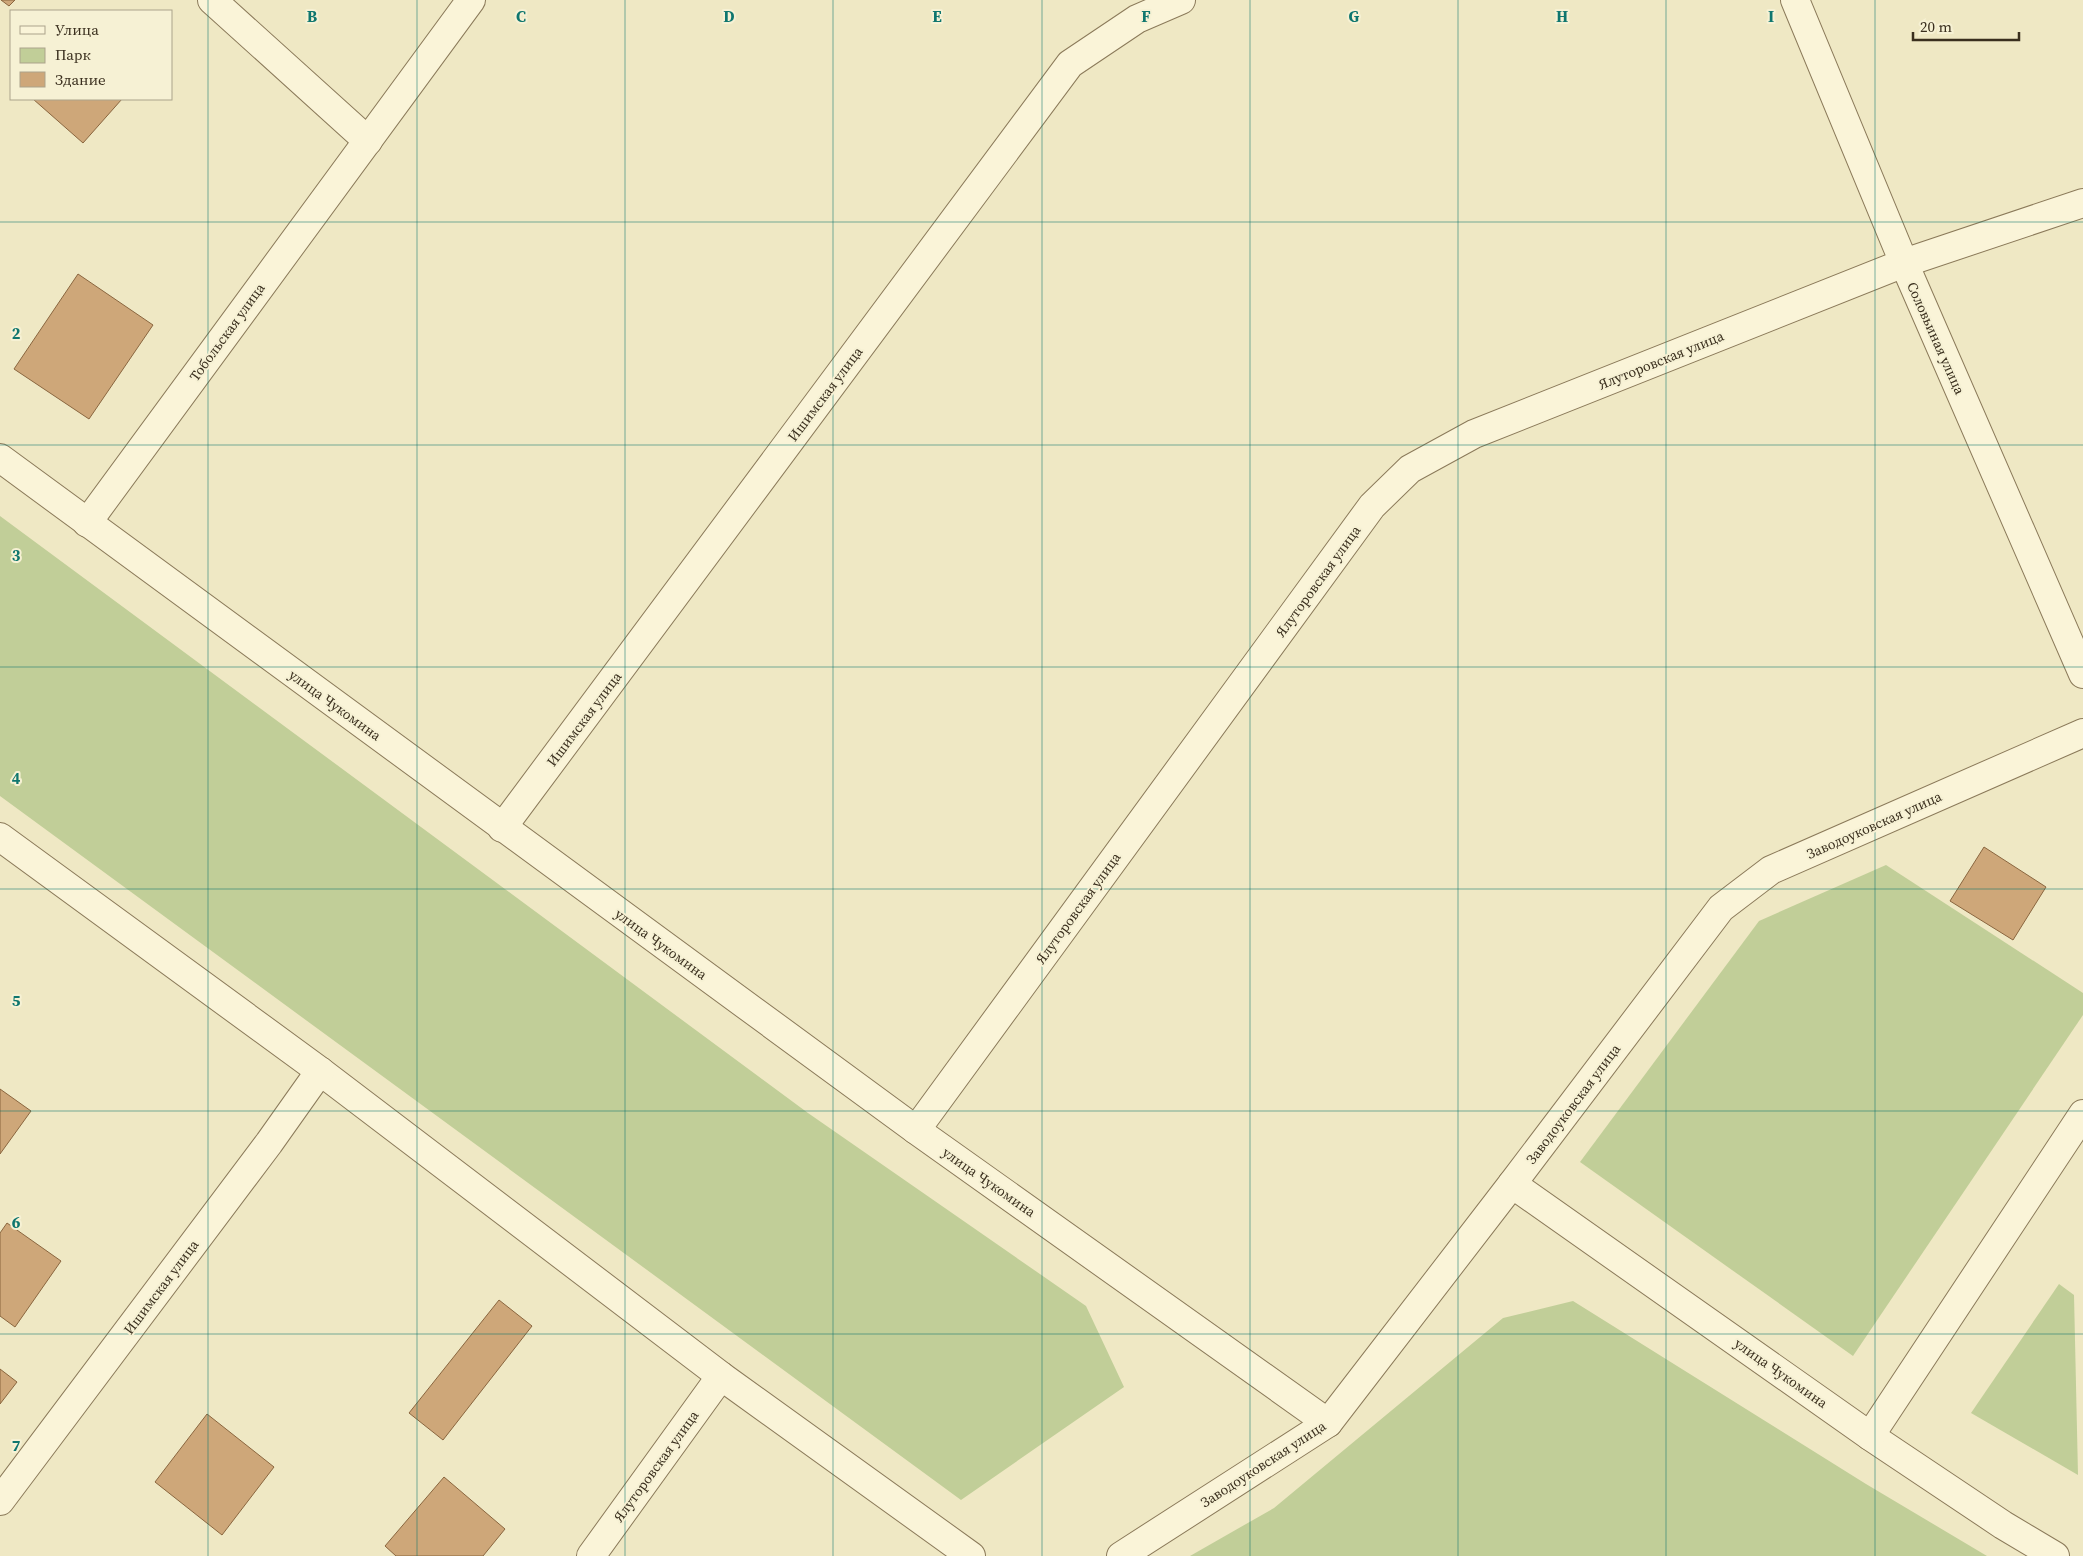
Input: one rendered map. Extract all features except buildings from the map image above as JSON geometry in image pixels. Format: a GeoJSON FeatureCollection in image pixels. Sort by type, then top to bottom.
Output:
{"type":"FeatureCollection","features":[{"type":"Feature","properties":{"kind":"street"},"geometry":{"type":"LineString","coordinates":[[212,0],[368,141]]}},
{"type":"Feature","properties":{"kind":"street","name":"Тобольская улица"},"geometry":{"type":"LineString","coordinates":[[87,523],[471,0]]}},
{"type":"Feature","properties":{"kind":"street","name":"Ишимская улица"},"geometry":{"type":"LineString","coordinates":[[502,828],[1070,64],[1137,18],[1181,0]]}},
{"type":"Feature","properties":{"kind":"street","name":"Соловьиная улица"},"geometry":{"type":"LineString","coordinates":[[1795,0],[1904,263],[2083,674]]}},
{"type":"Feature","properties":{"kind":"street","name":"Ялуторовская улица"},"geometry":{"type":"LineString","coordinates":[[916,1130],[1372,506],[1410,469],[1474,434],[1904,263],[2083,203]]}},
{"type":"Feature","properties":{"kind":"street","name":"улица Чукомина"},"geometry":{"type":"LineString","coordinates":[[0,458],[916,1130],[1328,1423]]}},
{"type":"Feature","properties":{"kind":"street","name":"Заводоуковская улица"},"geometry":{"type":"LineString","coordinates":[[1121,1556],[1328,1423],[1721,908],[1771,870],[2083,733]]}},
{"type":"Feature","properties":{"kind":"street"},"geometry":{"type":"LineString","coordinates":[[0,838],[320,1070],[721,1376],[971,1556]]}},
{"type":"Feature","properties":{"kind":"street","name":"Ишимская улица"},"geometry":{"type":"LineString","coordinates":[[0,1501],[257,1159],[320,1070]]}},
{"type":"Feature","properties":{"kind":"street"},"geometry":{"type":"LineString","coordinates":[[1870,1436],[2083,1114]]}},
{"type":"Feature","properties":{"kind":"street","name":"улица Чукомина"},"geometry":{"type":"LineString","coordinates":[[1512,1184],[1870,1436],[2003,1525],[2055,1556]]}},
{"type":"Feature","properties":{"kind":"street","name":"Ялуторовская улица"},"geometry":{"type":"LineString","coordinates":[[591,1556],[721,1376]]}},
{"type":"Feature","properties":{"kind":"green space"},"geometry":{"type":"Polygon","coordinates":[[[0,516],[808,1113],[1086,1306],[1124,1387],[961,1500],[0,796],[0,516]]]}},
{"type":"Feature","properties":{"kind":"green space"},"geometry":{"type":"Polygon","coordinates":[[[1886,865],[2083,993],[2083,1015],[1853,1356],[1580,1162],[1759,921],[1886,865]]]}},
{"type":"Feature","properties":{"kind":"green space"},"geometry":{"type":"Polygon","coordinates":[[[2059,1284],[2074,1295],[2078,1475],[1971,1413],[2059,1284]]]}},
{"type":"Feature","properties":{"kind":"green space"},"geometry":{"type":"Polygon","coordinates":[[[1573,1301],[1866,1484],[1987,1556],[1190,1556],[1274,1508],[1503,1318],[1573,1301]]]}}]}
